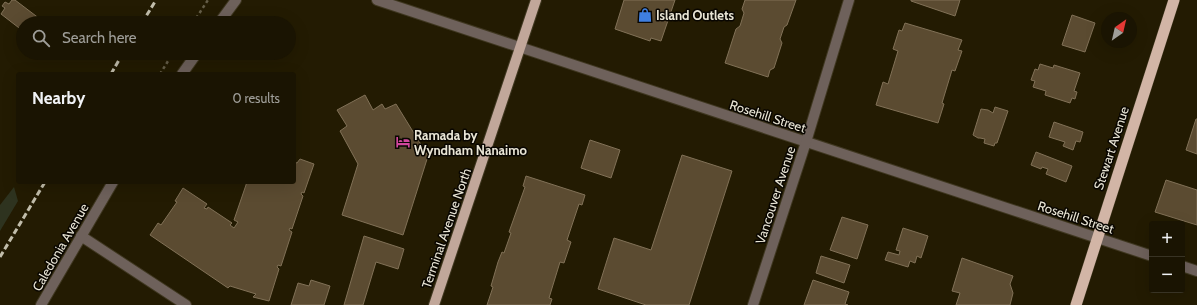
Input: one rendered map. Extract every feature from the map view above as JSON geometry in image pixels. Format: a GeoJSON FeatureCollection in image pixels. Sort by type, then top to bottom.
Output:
{"type":"FeatureCollection","features":[{"type":"Feature","properties":{"kind":"highway","name":"Stewart Avenue"},"geometry":{"type":"LineString","coordinates":[[1076,305],[1174,0]]}},
{"type":"Feature","properties":{"kind":"main road","name":"Terminal Avenue North"},"geometry":{"type":"LineString","coordinates":[[434,305],[536,0]]}},
{"type":"Feature","properties":{"kind":"street"},"geometry":{"type":"LineString","coordinates":[[225,16],[236,0]]}},
{"type":"Feature","properties":{"kind":"street","name":"Rosehill Street"},"geometry":{"type":"LineString","coordinates":[[377,0],[1149,255]]}},
{"type":"Feature","properties":{"kind":"street","name":"Vancouver Avenue"},"geometry":{"type":"LineString","coordinates":[[753,305],[806,142],[849,0]]}},
{"type":"Feature","properties":{"kind":"street"},"geometry":{"type":"LineString","coordinates":[[183,72],[192,60]]}},
{"type":"Feature","properties":{"kind":"street","name":"Caledonia Avenue"},"geometry":{"type":"LineString","coordinates":[[41,305],[112,184]]}},
{"type":"Feature","properties":{"kind":"street"},"geometry":{"type":"LineString","coordinates":[[81,236],[186,305]]}},
{"type":"Feature","properties":{"kind":"street"},"geometry":{"type":"LineString","coordinates":[[1185,267],[1197,271]]}},
{"type":"Feature","properties":{"kind":"path"},"geometry":{"type":"LineString","coordinates":[[198,16],[208,0]]}},
{"type":"Feature","properties":{"kind":"path"},"geometry":{"type":"LineString","coordinates":[[161,72],[169,60]]}},
{"type":"Feature","properties":{"kind":"green space"},"geometry":{"type":"Polygon","coordinates":[[[14,187],[18,201],[0,231],[0,205],[14,187]]]}},
{"type":"Feature","properties":{"kind":"building"},"geometry":{"type":"Polygon","coordinates":[[[12,0],[15,0],[36,16],[16,16],[16,26],[1,14],[5,8],[2,6],[5,2],[9,4],[12,0]]]}},
{"type":"Feature","properties":{"kind":"building","name":"Island Outlets"},"geometry":{"type":"Polygon","coordinates":[[[624,0],[675,0],[661,41],[651,38],[650,41],[615,29],[624,0]]]}},
{"type":"Feature","properties":{"kind":"building"},"geometry":{"type":"Polygon","coordinates":[[[745,0],[796,0],[780,39],[782,43],[774,68],[770,70],[768,77],[725,63],[736,29],[740,26],[744,13],[742,9],[745,0]]]}},
{"type":"Feature","properties":{"kind":"building"},"geometry":{"type":"Polygon","coordinates":[[[911,0],[960,0],[955,16],[911,0]]]}},
{"type":"Feature","properties":{"kind":"building"},"geometry":{"type":"Polygon","coordinates":[[[1072,15],[1095,23],[1085,52],[1062,45],[1072,15]]]}},
{"type":"Feature","properties":{"kind":"building"},"geometry":{"type":"Polygon","coordinates":[[[905,23],[962,40],[958,50],[962,51],[955,71],[952,70],[942,103],[944,104],[938,123],[876,105],[883,82],[888,84],[898,51],[893,49],[899,30],[902,31],[905,23]]]}},
{"type":"Feature","properties":{"kind":"building"},"geometry":{"type":"Polygon","coordinates":[[[1040,64],[1053,68],[1054,65],[1080,73],[1074,91],[1077,92],[1075,99],[1072,98],[1070,103],[1045,95],[1046,91],[1033,87],[1035,81],[1031,80],[1035,69],[1038,70],[1040,64]]]}},
{"type":"Feature","properties":{"kind":"building"},"geometry":{"type":"Polygon","coordinates":[[[365,95],[373,110],[382,104],[385,109],[396,104],[428,156],[403,235],[342,215],[358,164],[340,131],[347,126],[337,110],[365,95]]]}},
{"type":"Feature","properties":{"kind":"building"},"geometry":{"type":"Polygon","coordinates":[[[995,107],[1008,111],[997,143],[995,143],[994,146],[984,143],[985,139],[978,138],[973,135],[981,109],[988,110],[993,113],[995,107]]]}},
{"type":"Feature","properties":{"kind":"building"},"geometry":{"type":"Polygon","coordinates":[[[1197,119],[1197,154],[1186,150],[1197,119]]]}},
{"type":"Feature","properties":{"kind":"building"},"geometry":{"type":"Polygon","coordinates":[[[1054,122],[1083,132],[1080,142],[1076,141],[1073,150],[1063,146],[1065,142],[1049,137],[1054,122]]]}},
{"type":"Feature","properties":{"kind":"building"},"geometry":{"type":"Polygon","coordinates":[[[590,140],[620,150],[611,178],[581,168],[590,140]]]}},
{"type":"Feature","properties":{"kind":"building"},"geometry":{"type":"Polygon","coordinates":[[[1036,152],[1072,166],[1066,182],[1046,174],[1048,169],[1042,167],[1041,169],[1031,165],[1036,152]]]}},
{"type":"Feature","properties":{"kind":"building"},"geometry":{"type":"Polygon","coordinates":[[[682,155],[732,171],[689,305],[646,305],[598,289],[614,238],[651,250],[682,155]]]}},
{"type":"Feature","properties":{"kind":"building"},"geometry":{"type":"Polygon","coordinates":[[[300,159],[314,164],[304,193],[302,192],[301,194],[303,196],[292,229],[290,228],[289,230],[292,232],[281,266],[278,265],[277,267],[279,269],[269,301],[253,297],[256,294],[230,286],[228,288],[150,235],[158,223],[161,225],[177,202],[175,201],[183,188],[207,204],[204,208],[207,209],[208,207],[232,223],[230,225],[234,228],[238,222],[234,220],[246,184],[296,184],[297,163],[300,159]]]}},
{"type":"Feature","properties":{"kind":"building"},"geometry":{"type":"Polygon","coordinates":[[[526,176],[585,195],[582,205],[579,204],[567,240],[571,242],[564,263],[560,262],[549,298],[552,299],[550,305],[487,305],[493,287],[491,286],[498,262],[502,252],[504,253],[511,233],[509,232],[525,187],[523,186],[526,176]]]}},
{"type":"Feature","properties":{"kind":"building"},"geometry":{"type":"Polygon","coordinates":[[[1166,180],[1197,190],[1197,225],[1155,212],[1166,180]]]}},
{"type":"Feature","properties":{"kind":"building"},"geometry":{"type":"Polygon","coordinates":[[[842,217],[868,225],[857,259],[830,250],[842,217]]]}},
{"type":"Feature","properties":{"kind":"building"},"geometry":{"type":"Polygon","coordinates":[[[903,228],[928,236],[921,258],[917,256],[915,263],[910,261],[908,267],[885,260],[888,252],[899,255],[900,251],[896,250],[903,228]]]}},
{"type":"Feature","properties":{"kind":"building"},"geometry":{"type":"Polygon","coordinates":[[[364,236],[404,249],[398,269],[376,262],[363,305],[344,305],[364,236]]]}},
{"type":"Feature","properties":{"kind":"building"},"geometry":{"type":"Polygon","coordinates":[[[821,256],[850,265],[844,283],[816,273],[821,256]]]}},
{"type":"Feature","properties":{"kind":"building"},"geometry":{"type":"Polygon","coordinates":[[[962,258],[1013,276],[1010,284],[1013,293],[1010,305],[956,305],[960,293],[952,291],[962,258]]]}},
{"type":"Feature","properties":{"kind":"building"},"geometry":{"type":"Polygon","coordinates":[[[311,280],[330,286],[324,305],[291,305],[298,283],[309,286],[311,280]]]}},
{"type":"Feature","properties":{"kind":"building"},"geometry":{"type":"Polygon","coordinates":[[[813,280],[849,292],[845,304],[848,305],[804,305],[813,280]]]}},
{"type":"Feature","properties":{"kind":"railway"},"geometry":{"type":"LineString","coordinates":[[146,16],[156,0]]}},
{"type":"Feature","properties":{"kind":"railway"},"geometry":{"type":"LineString","coordinates":[[112,72],[119,60]]}},
{"type":"Feature","properties":{"kind":"railway"},"geometry":{"type":"LineString","coordinates":[[0,257],[44,184]]}},
{"type":"Feature","properties":{"kind":"place","name":"Island Outlets"},"geometry":{"type":"Point","coordinates":[645,15]}},
{"type":"Feature","properties":{"kind":"place","name":"Ramada by Wyndham Nanaimo"},"geometry":{"type":"Point","coordinates":[403,142]}}]}
